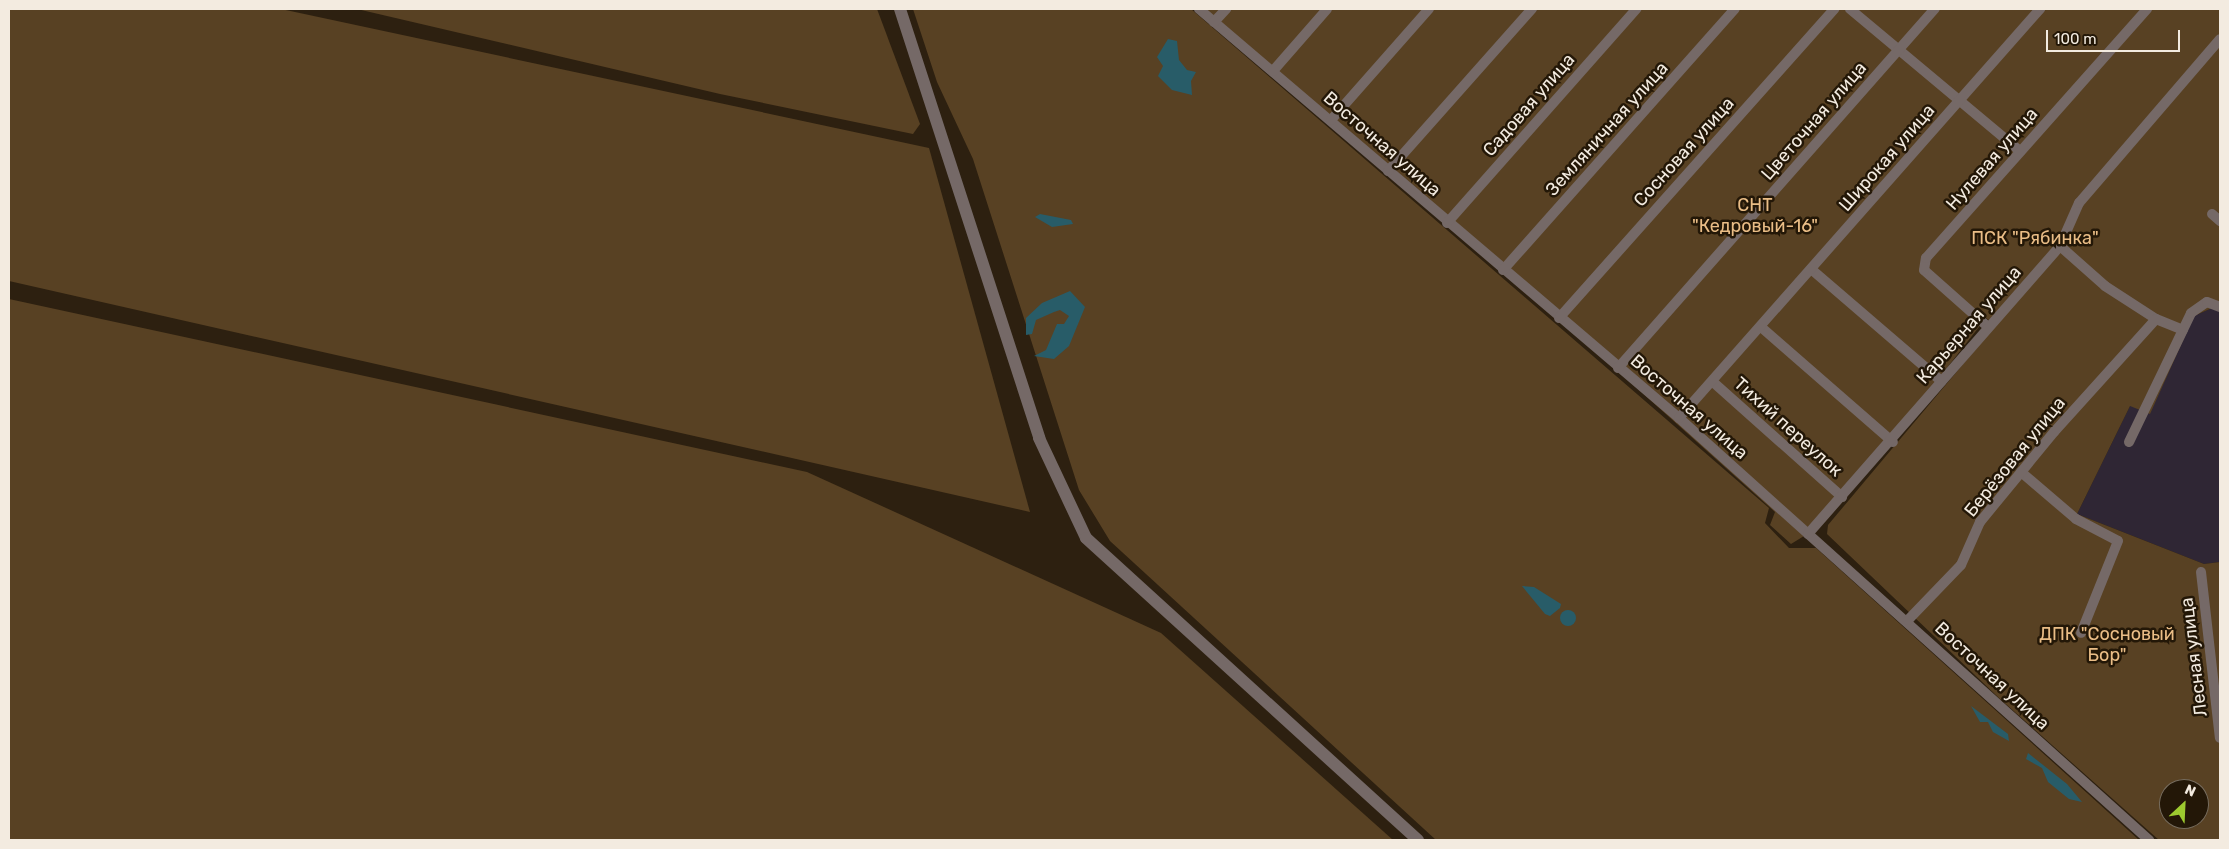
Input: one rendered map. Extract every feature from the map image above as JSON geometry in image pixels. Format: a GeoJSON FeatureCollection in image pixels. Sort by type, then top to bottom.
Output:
{"type":"FeatureCollection","features":[{"type":"Feature","properties":{"kind":"street"},"geometry":{"type":"LineString","coordinates":[[900,9],[1040,438],[1086,538],[1418,840]]}},
{"type":"Feature","properties":{"kind":"street","name":"Восточная улица"},"geometry":{"type":"LineString","coordinates":[[1199,9],[1331,120],[1447,223],[1679,418],[1808,534],[1908,620],[2149,840]]}},
{"type":"Feature","properties":{"kind":"street"},"geometry":{"type":"LineString","coordinates":[[1214,22],[1226,9]]}},
{"type":"Feature","properties":{"kind":"street"},"geometry":{"type":"LineString","coordinates":[[1273,71],[1327,9]]}},
{"type":"Feature","properties":{"kind":"street"},"geometry":{"type":"LineString","coordinates":[[1331,120],[1429,9]]}},
{"type":"Feature","properties":{"kind":"street"},"geometry":{"type":"LineString","coordinates":[[1388,171],[1532,9]]}},
{"type":"Feature","properties":{"kind":"street","name":"Садовая улица"},"geometry":{"type":"LineString","coordinates":[[1447,223],[1636,9]]}},
{"type":"Feature","properties":{"kind":"street","name":"Земляничная улица"},"geometry":{"type":"LineString","coordinates":[[1503,270],[1735,9]]}},
{"type":"Feature","properties":{"kind":"street","name":"Сосновая улица"},"geometry":{"type":"LineString","coordinates":[[1559,318],[1834,9]]}},
{"type":"Feature","properties":{"kind":"street"},"geometry":{"type":"LineString","coordinates":[[1850,9],[2020,151]]}},
{"type":"Feature","properties":{"kind":"street","name":"Цветочная улица"},"geometry":{"type":"LineString","coordinates":[[1618,368],[1935,9]]}},
{"type":"Feature","properties":{"kind":"street","name":"Широкая улица"},"geometry":{"type":"LineString","coordinates":[[1679,418],[1713,382],[1810,269],[2040,9]]}},
{"type":"Feature","properties":{"kind":"street","name":"Нулевая улица"},"geometry":{"type":"LineString","coordinates":[[1987,326],[1924,270],[1923,264],[2020,151],[2147,9]]}},
{"type":"Feature","properties":{"kind":"street","name":"Карьерная улица"},"geometry":{"type":"LineString","coordinates":[[1808,534],[1893,442],[1987,326],[2060,246],[2079,203],[2220,39]]}},
{"type":"Feature","properties":{"kind":"street"},"geometry":{"type":"LineString","coordinates":[[2212,214],[2220,221]]}},
{"type":"Feature","properties":{"kind":"street"},"geometry":{"type":"LineString","coordinates":[[2060,246],[2105,286],[2156,319],[2182,330]]}},
{"type":"Feature","properties":{"kind":"street"},"geometry":{"type":"LineString","coordinates":[[1810,269],[1941,381]]}},
{"type":"Feature","properties":{"kind":"street"},"geometry":{"type":"LineString","coordinates":[[2129,442],[2182,330],[2195,308],[2207,302],[2220,307]]}},
{"type":"Feature","properties":{"kind":"street","name":"Берёзовая улица"},"geometry":{"type":"LineString","coordinates":[[1908,620],[1961,565],[1980,522],[2021,472],[2156,319]]}},
{"type":"Feature","properties":{"kind":"street"},"geometry":{"type":"LineString","coordinates":[[1761,327],[1893,442]]}},
{"type":"Feature","properties":{"kind":"street","name":"Тихий переулок"},"geometry":{"type":"LineString","coordinates":[[1713,382],[1842,497]]}},
{"type":"Feature","properties":{"kind":"street"},"geometry":{"type":"LineString","coordinates":[[2021,472],[2076,519],[2118,540],[2081,633]]}},
{"type":"Feature","properties":{"kind":"street","name":"Лесная улица"},"geometry":{"type":"LineString","coordinates":[[2201,572],[2220,738]]}},
{"type":"Feature","properties":{"kind":"shaded area"},"geometry":{"type":"Polygon","coordinates":[[[2212,308],[2220,311],[2220,562],[2204,564],[2077,514],[2130,406],[2184,337],[2194,316],[2212,308]]]}},
{"type":"Feature","properties":{"kind":"green space"},"geometry":{"type":"Polygon","coordinates":[[[9,9],[281,9],[929,148],[1030,512],[9,281],[9,9]]]}},
{"type":"Feature","properties":{"kind":"green space"},"geometry":{"type":"Polygon","coordinates":[[[357,9],[877,9],[920,124],[913,134],[720,94],[357,9]]]}},
{"type":"Feature","properties":{"kind":"green space"},"geometry":{"type":"Polygon","coordinates":[[[913,9],[1191,9],[1769,508],[1765,523],[1789,548],[1816,548],[2139,840],[1436,840],[1110,541],[1079,490],[973,159],[937,82],[913,9]]]}},
{"type":"Feature","properties":{"kind":"green space","name":"СНТ \"Кедровый-16\""},"geometry":{"type":"Polygon","coordinates":[[[1195,9],[2220,9],[2220,311],[2212,308],[2194,316],[2150,414],[2130,406],[2077,514],[2204,564],[2220,562],[2220,840],[2159,840],[1999,698],[1827,534],[1828,525],[1996,325],[1986,318],[1899,429],[1804,536],[1791,544],[1770,525],[1775,512],[1619,372],[1195,9]]]}},
{"type":"Feature","properties":{"kind":"green space"},"geometry":{"type":"Polygon","coordinates":[[[9,299],[807,472],[1161,633],[1393,840],[9,840],[9,299]]]}},
{"type":"Feature","properties":{"kind":"water"},"geometry":{"type":"Polygon","coordinates":[[[1168,39],[1177,41],[1179,60],[1187,70],[1196,72],[1191,81],[1192,95],[1172,90],[1158,76],[1163,66],[1157,57],[1168,39]]]}},
{"type":"Feature","properties":{"kind":"water"},"geometry":{"type":"Polygon","coordinates":[[[1040,214],[1071,220],[1073,224],[1052,227],[1035,217],[1040,214]]]}},
{"type":"Feature","properties":{"kind":"water"},"geometry":{"type":"Polygon","coordinates":[[[1070,291],[1085,307],[1069,346],[1054,359],[1034,356],[1046,350],[1057,324],[1064,324],[1069,316],[1060,310],[1054,312],[1036,320],[1032,334],[1026,335],[1026,318],[1042,303],[1070,291]]]}},
{"type":"Feature","properties":{"kind":"water"},"geometry":{"type":"Polygon","coordinates":[[[1522,586],[1534,587],[1561,604],[1560,608],[1550,616],[1545,614],[1522,586]]]}},
{"type":"Feature","properties":{"kind":"water"},"geometry":{"type":"Polygon","coordinates":[[[1568,610],[1574,612],[1576,618],[1574,624],[1568,626],[1562,624],[1560,618],[1562,612],[1568,610]]]}},
{"type":"Feature","properties":{"kind":"water"},"geometry":{"type":"Polygon","coordinates":[[[1971,706],[2008,734],[2009,741],[1993,732],[1988,722],[1980,722],[1971,706]]]}},
{"type":"Feature","properties":{"kind":"water"},"geometry":{"type":"Polygon","coordinates":[[[2028,753],[2067,784],[2082,802],[2069,799],[2048,782],[2042,768],[2026,759],[2028,753]]]}},
{"type":"Feature","properties":{"kind":"park label","name":"ПСК \"Рябинка\""},"geometry":{"type":"Point","coordinates":[2035,238]}},
{"type":"Feature","properties":{"kind":"park label","name":"ДПК \"Сосновый Бор\""},"geometry":{"type":"Point","coordinates":[2107,645]}}]}
